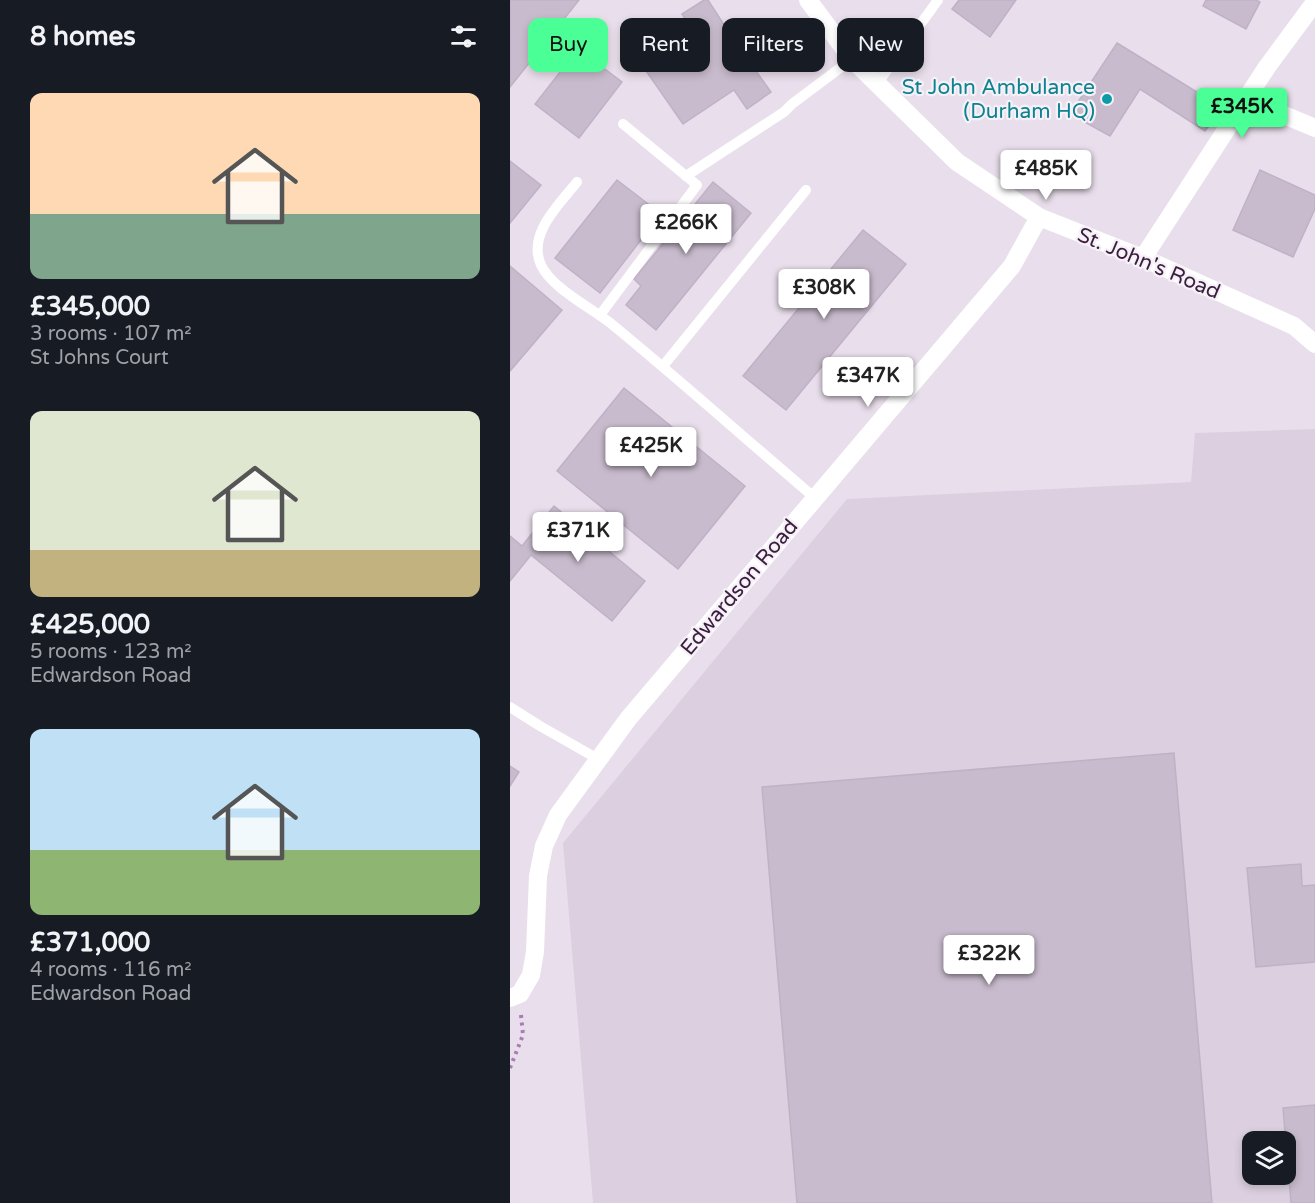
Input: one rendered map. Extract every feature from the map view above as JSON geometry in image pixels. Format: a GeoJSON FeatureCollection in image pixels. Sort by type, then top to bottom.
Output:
{"type":"FeatureCollection","features":[{"type":"Feature","properties":{"kind":"street","name":"St. John's Road"},"geometry":{"type":"LineString","coordinates":[[808,0],[837,39]]}},
{"type":"Feature","properties":{"kind":"street"},"geometry":{"type":"LineString","coordinates":[[1143,258],[1267,67],[1315,2]]}},
{"type":"Feature","properties":{"kind":"street","name":"St. John's Road"},"geometry":{"type":"LineString","coordinates":[[865,72],[957,162],[1039,218],[1143,258],[1294,326],[1315,344]]}},
{"type":"Feature","properties":{"kind":"street"},"geometry":{"type":"LineString","coordinates":[[1246,99],[1315,128]]}},
{"type":"Feature","properties":{"kind":"street","name":"Edwardson Road"},"geometry":{"type":"LineString","coordinates":[[515,996],[531,975],[535,952],[538,876],[544,846],[558,815],[628,719],[1012,266],[1039,218]]}},
{"type":"Feature","properties":{"kind":"lane"},"geometry":{"type":"LineString","coordinates":[[877,84],[938,0]]}},
{"type":"Feature","properties":{"kind":"lane"},"geometry":{"type":"LineString","coordinates":[[686,176],[784,112],[837,70]]}},
{"type":"Feature","properties":{"kind":"lane"},"geometry":{"type":"LineString","coordinates":[[600,315],[697,185],[623,124]]}},
{"type":"Feature","properties":{"kind":"lane"},"geometry":{"type":"LineString","coordinates":[[577,182],[542,227],[538,252],[541,264],[548,275],[585,307],[600,315],[663,366],[815,498]]}},
{"type":"Feature","properties":{"kind":"lane"},"geometry":{"type":"LineString","coordinates":[[663,366],[806,190]]}},
{"type":"Feature","properties":{"kind":"lane"},"geometry":{"type":"LineString","coordinates":[[510,706],[598,759]]}},
{"type":"Feature","properties":{"kind":"path"},"geometry":{"type":"LineString","coordinates":[[510,1068],[523,1035],[515,996]]}},
{"type":"Feature","properties":{"kind":"shaded area"},"geometry":{"type":"Polygon","coordinates":[[[1315,429],[1315,1203],[593,1203],[563,843],[847,499],[1191,482],[1195,433],[1315,429]]]}},
{"type":"Feature","properties":{"kind":"building"},"geometry":{"type":"Polygon","coordinates":[[[510,0],[579,0],[565,18],[528,18],[528,64],[510,87],[510,0]]]}},
{"type":"Feature","properties":{"kind":"building"},"geometry":{"type":"Polygon","coordinates":[[[704,0],[708,0],[722,22],[722,72],[757,72],[771,92],[747,109],[734,90],[683,124],[647,72],[710,72],[710,18],[685,18],[682,14],[704,0]]]}},
{"type":"Feature","properties":{"kind":"building"},"geometry":{"type":"Polygon","coordinates":[[[959,0],[1016,0],[990,37],[952,9],[959,0]]]}},
{"type":"Feature","properties":{"kind":"building"},"geometry":{"type":"Polygon","coordinates":[[[1206,0],[1256,0],[1260,2],[1246,29],[1203,6],[1206,0]]]}},
{"type":"Feature","properties":{"kind":"building","name":"St John Ambulance (Durham HQ)"},"geometry":{"type":"Polygon","coordinates":[[[1117,43],[1223,108],[1205,131],[1140,89],[1110,136],[1070,114],[1117,43]]]}},
{"type":"Feature","properties":{"kind":"building"},"geometry":{"type":"Polygon","coordinates":[[[560,72],[608,72],[622,82],[579,138],[535,104],[560,72]]]}},
{"type":"Feature","properties":{"kind":"building"},"geometry":{"type":"Polygon","coordinates":[[[510,161],[541,185],[510,223],[510,161]]]}},
{"type":"Feature","properties":{"kind":"building"},"geometry":{"type":"Polygon","coordinates":[[[1260,170],[1315,195],[1315,209],[1293,257],[1233,230],[1260,170]]]}},
{"type":"Feature","properties":{"kind":"building"},"geometry":{"type":"Polygon","coordinates":[[[617,180],[661,214],[600,293],[555,258],[617,180]]]}},
{"type":"Feature","properties":{"kind":"building"},"geometry":{"type":"Polygon","coordinates":[[[713,182],[751,213],[656,330],[626,305],[641,286],[634,279],[713,182]]]}},
{"type":"Feature","properties":{"kind":"building"},"geometry":{"type":"Polygon","coordinates":[[[863,230],[906,264],[786,410],[743,376],[863,230]]]}},
{"type":"Feature","properties":{"kind":"building"},"geometry":{"type":"Polygon","coordinates":[[[510,266],[562,310],[510,371],[510,266]]]}},
{"type":"Feature","properties":{"kind":"building"},"geometry":{"type":"Polygon","coordinates":[[[624,388],[745,486],[678,569],[557,471],[624,388]]]}},
{"type":"Feature","properties":{"kind":"building"},"geometry":{"type":"Polygon","coordinates":[[[554,506],[645,581],[612,621],[531,555],[510,581],[510,536],[522,546],[554,506]]]}},
{"type":"Feature","properties":{"kind":"building"},"geometry":{"type":"Polygon","coordinates":[[[1174,753],[1212,1203],[797,1203],[762,787],[1174,753]]]}},
{"type":"Feature","properties":{"kind":"building"},"geometry":{"type":"Polygon","coordinates":[[[510,766],[519,772],[510,786],[510,766]]]}},
{"type":"Feature","properties":{"kind":"building"},"geometry":{"type":"Polygon","coordinates":[[[1301,864],[1302,886],[1315,885],[1315,962],[1256,967],[1247,868],[1301,864]]]}},
{"type":"Feature","properties":{"kind":"building"},"geometry":{"type":"Polygon","coordinates":[[[1315,1105],[1315,1203],[1291,1203],[1289,1185],[1296,1185],[1296,1131],[1285,1131],[1283,1108],[1315,1105]]]}},
{"type":"Feature","properties":{"kind":"place","name":"St John Ambulance (Durham HQ)"},"geometry":{"type":"Point","coordinates":[1107,99]}}]}
